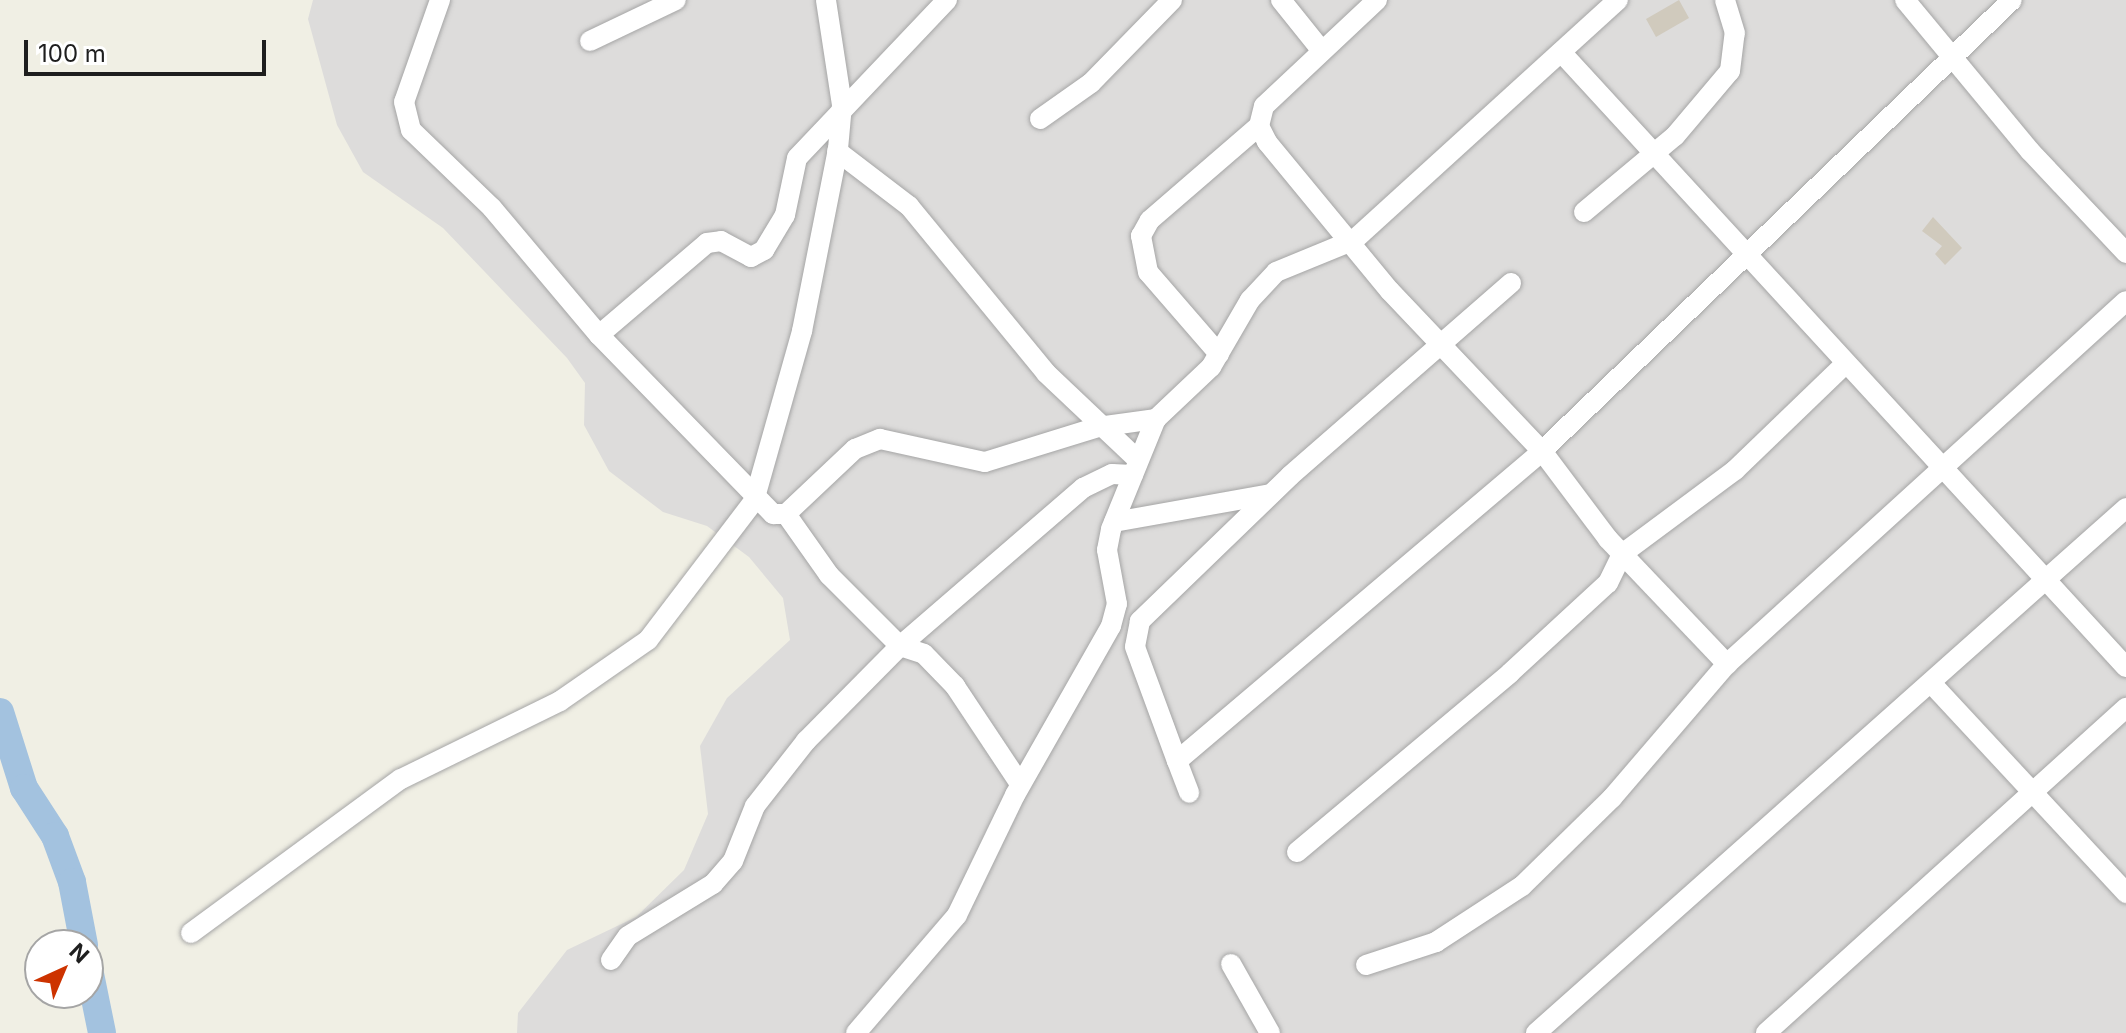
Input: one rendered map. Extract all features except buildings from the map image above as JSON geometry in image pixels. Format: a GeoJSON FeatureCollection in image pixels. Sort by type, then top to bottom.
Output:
{"type":"FeatureCollection","features":[{"type":"Feature","properties":{"kind":"street"},"geometry":{"type":"LineString","coordinates":[[440,0],[404,102],[411,130],[492,208],[599,335],[754,501],[786,514],[821,566],[900,646],[924,654],[955,686],[1020,784]]}},
{"type":"Feature","properties":{"kind":"street"},"geometry":{"type":"LineString","coordinates":[[590,41],[676,0]]}},
{"type":"Feature","properties":{"kind":"street"},"geometry":{"type":"LineString","coordinates":[[191,933],[401,779],[560,701],[648,640],[754,501],[802,331],[837,151],[841,109],[826,0]]}},
{"type":"Feature","properties":{"kind":"street"},"geometry":{"type":"LineString","coordinates":[[599,335],[707,243],[721,241],[751,257],[764,250],[785,215],[797,158],[947,0]]}},
{"type":"Feature","properties":{"kind":"street"},"geometry":{"type":"LineString","coordinates":[[1040,119],[1091,83],[1172,0]]}},
{"type":"Feature","properties":{"kind":"street"},"geometry":{"type":"LineString","coordinates":[[1281,0],[1322,51]]}},
{"type":"Feature","properties":{"kind":"street"},"geometry":{"type":"LineString","coordinates":[[1219,354],[1148,272],[1141,236],[1150,220],[1259,126],[1264,106],[1377,0]]}},
{"type":"Feature","properties":{"kind":"street"},"geometry":{"type":"LineString","coordinates":[[856,1033],[957,915],[1020,784],[1111,626],[1117,604],[1107,550],[1114,522],[1156,419],[1219,354],[1276,272],[1354,240],[1618,0]]}},
{"type":"Feature","properties":{"kind":"street"},"geometry":{"type":"LineString","coordinates":[[1584,212],[1652,155],[1730,71],[1735,33],[1725,0]]}},
{"type":"Feature","properties":{"kind":"street"},"geometry":{"type":"LineString","coordinates":[[1905,0],[2126,253]]}},
{"type":"Feature","properties":{"kind":"street"},"geometry":{"type":"LineString","coordinates":[[1177,761],[1542,451],[2012,0]]}},
{"type":"Feature","properties":{"kind":"street"},"geometry":{"type":"LineString","coordinates":[[1561,52],[1939,471],[2126,667]]}},
{"type":"Feature","properties":{"kind":"street"},"geometry":{"type":"LineString","coordinates":[[1259,126],[1292,175],[1354,240],[1441,344],[1542,451],[1622,554],[1727,664]]}},
{"type":"Feature","properties":{"kind":"street"},"geometry":{"type":"LineString","coordinates":[[837,151],[937,236],[1135,467]]}},
{"type":"Feature","properties":{"kind":"street"},"geometry":{"type":"LineString","coordinates":[[1134,635],[1271,494],[1511,283]]}},
{"type":"Feature","properties":{"kind":"street"},"geometry":{"type":"LineString","coordinates":[[1366,965],[1436,942],[1522,886],[1612,798],[1727,664],[2126,301]]}},
{"type":"Feature","properties":{"kind":"street"},"geometry":{"type":"LineString","coordinates":[[1297,852],[1532,653],[1608,583],[1622,554],[1735,470],[1843,366]]}},
{"type":"Feature","properties":{"kind":"street"},"geometry":{"type":"LineString","coordinates":[[786,514],[855,449],[880,439],[985,462],[1098,427],[1156,419]]}},
{"type":"Feature","properties":{"kind":"street"},"geometry":{"type":"LineString","coordinates":[[611,960],[628,936],[713,884],[733,861],[755,806],[806,741],[900,646],[1083,488],[1135,467]]}},
{"type":"Feature","properties":{"kind":"street"},"geometry":{"type":"LineString","coordinates":[[1114,522],[1271,494]]}},
{"type":"Feature","properties":{"kind":"street"},"geometry":{"type":"LineString","coordinates":[[1536,1033],[2126,508]]}},
{"type":"Feature","properties":{"kind":"street"},"geometry":{"type":"LineString","coordinates":[[1111,626],[1134,635],[1189,793]]}},
{"type":"Feature","properties":{"kind":"street"},"geometry":{"type":"LineString","coordinates":[[1931,683],[2126,893]]}},
{"type":"Feature","properties":{"kind":"street"},"geometry":{"type":"LineString","coordinates":[[1766,1033],[2030,790],[2126,708]]}},
{"type":"Feature","properties":{"kind":"street"},"geometry":{"type":"LineString","coordinates":[[1231,964],[1270,1033]]}},
{"type":"Feature","properties":{"kind":"shaded area"},"geometry":{"type":"Polygon","coordinates":[[[313,0],[2126,0],[2126,1033],[517,1033],[518,1013],[567,950],[636,917],[684,870],[708,814],[700,746],[727,698],[790,640],[783,598],[749,557],[707,526],[663,512],[609,471],[584,425],[585,383],[567,358],[443,228],[363,172],[337,125],[308,19],[313,0]]]}},
{"type":"Feature","properties":{"kind":"waterway"},"geometry":{"type":"LineString","coordinates":[[0,712],[24,788],[55,836],[72,882],[81,929]]}},
{"type":"Feature","properties":{"kind":"waterway"},"geometry":{"type":"LineString","coordinates":[[97,1009],[102,1033]]}}]}
